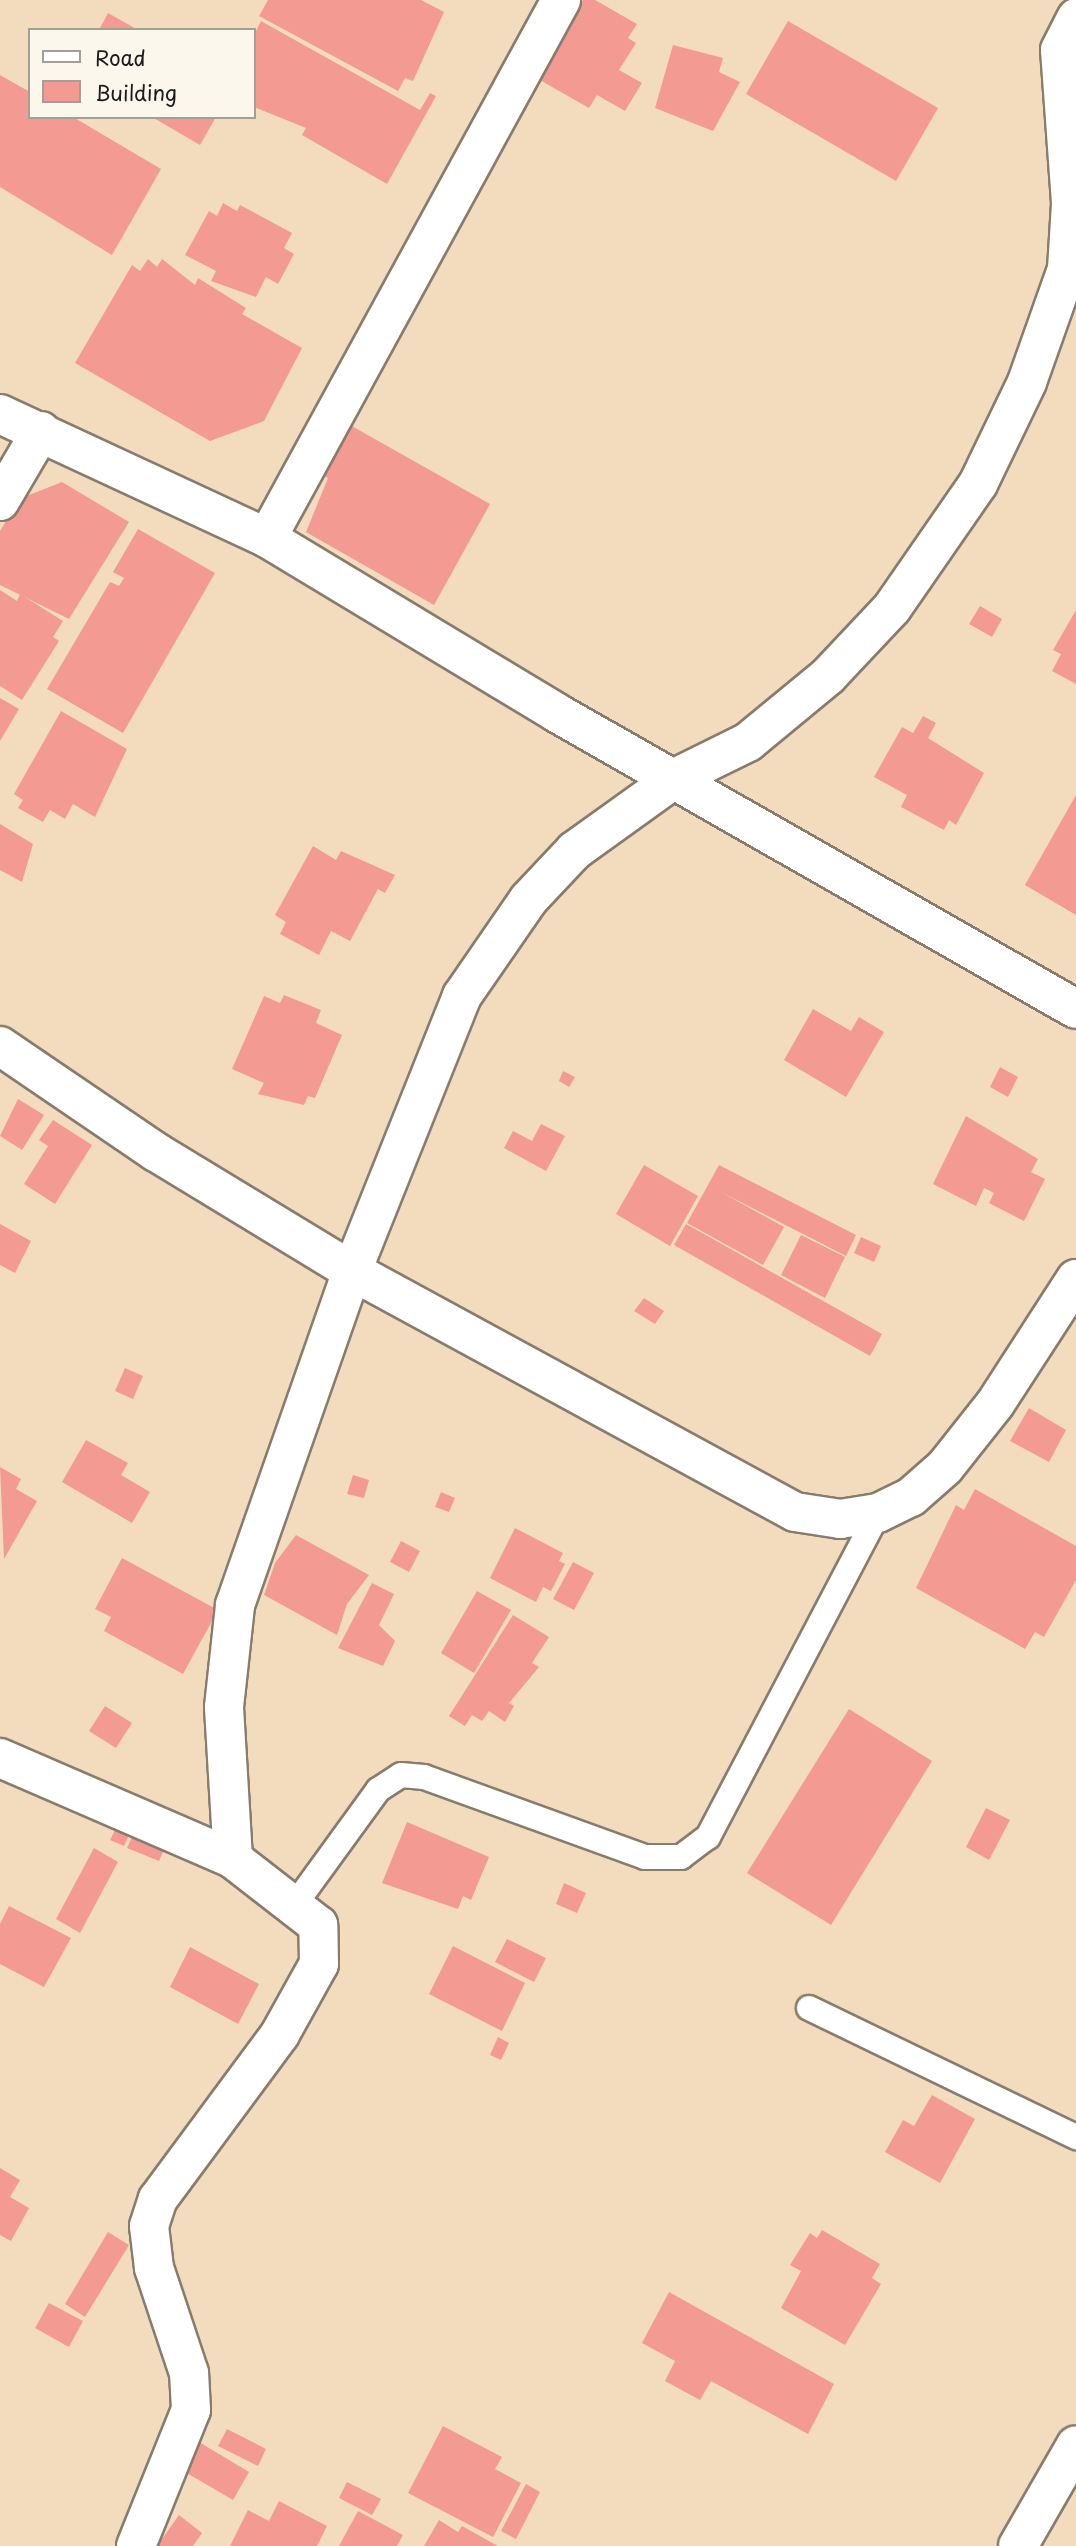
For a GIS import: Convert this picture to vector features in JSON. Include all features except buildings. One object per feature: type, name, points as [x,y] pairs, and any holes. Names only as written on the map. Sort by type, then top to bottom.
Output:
[{"type":"street","points":[[267,538],[561,0]]},
{"type":"street","points":[[233,1858],[224,1707],[235,1605],[352,1271],[462,996],[530,899],[574,851],[677,777],[748,742],[828,676],[892,608],[978,484],[1027,382],[1067,269],[1071,203],[1060,50],[1076,18]]},
{"type":"street","points":[[0,414],[267,538],[557,713],[677,777],[1076,1009]]},
{"type":"street","points":[[0,501],[41,431]]},
{"type":"street","points":[[0,1046],[156,1152],[352,1271],[795,1512],[840,1519],[878,1513],[911,1497],[945,1467],[995,1404],[1076,1279]]},
{"type":"street","points":[[0,1758],[233,1858],[296,1903],[318,1925],[319,1964],[280,2034],[158,2199],[149,2226],[154,2268],[189,2374],[191,2410],[136,2546]]},
{"type":"street","points":[[1018,2546],[1076,2445]]},
{"type":"lane","points":[[296,1903],[378,1790],[401,1776],[424,1777],[645,1857],[681,1857],[708,1837],[878,1513]]},
{"type":"lane","points":[[809,2008],[1076,2137]]}]
